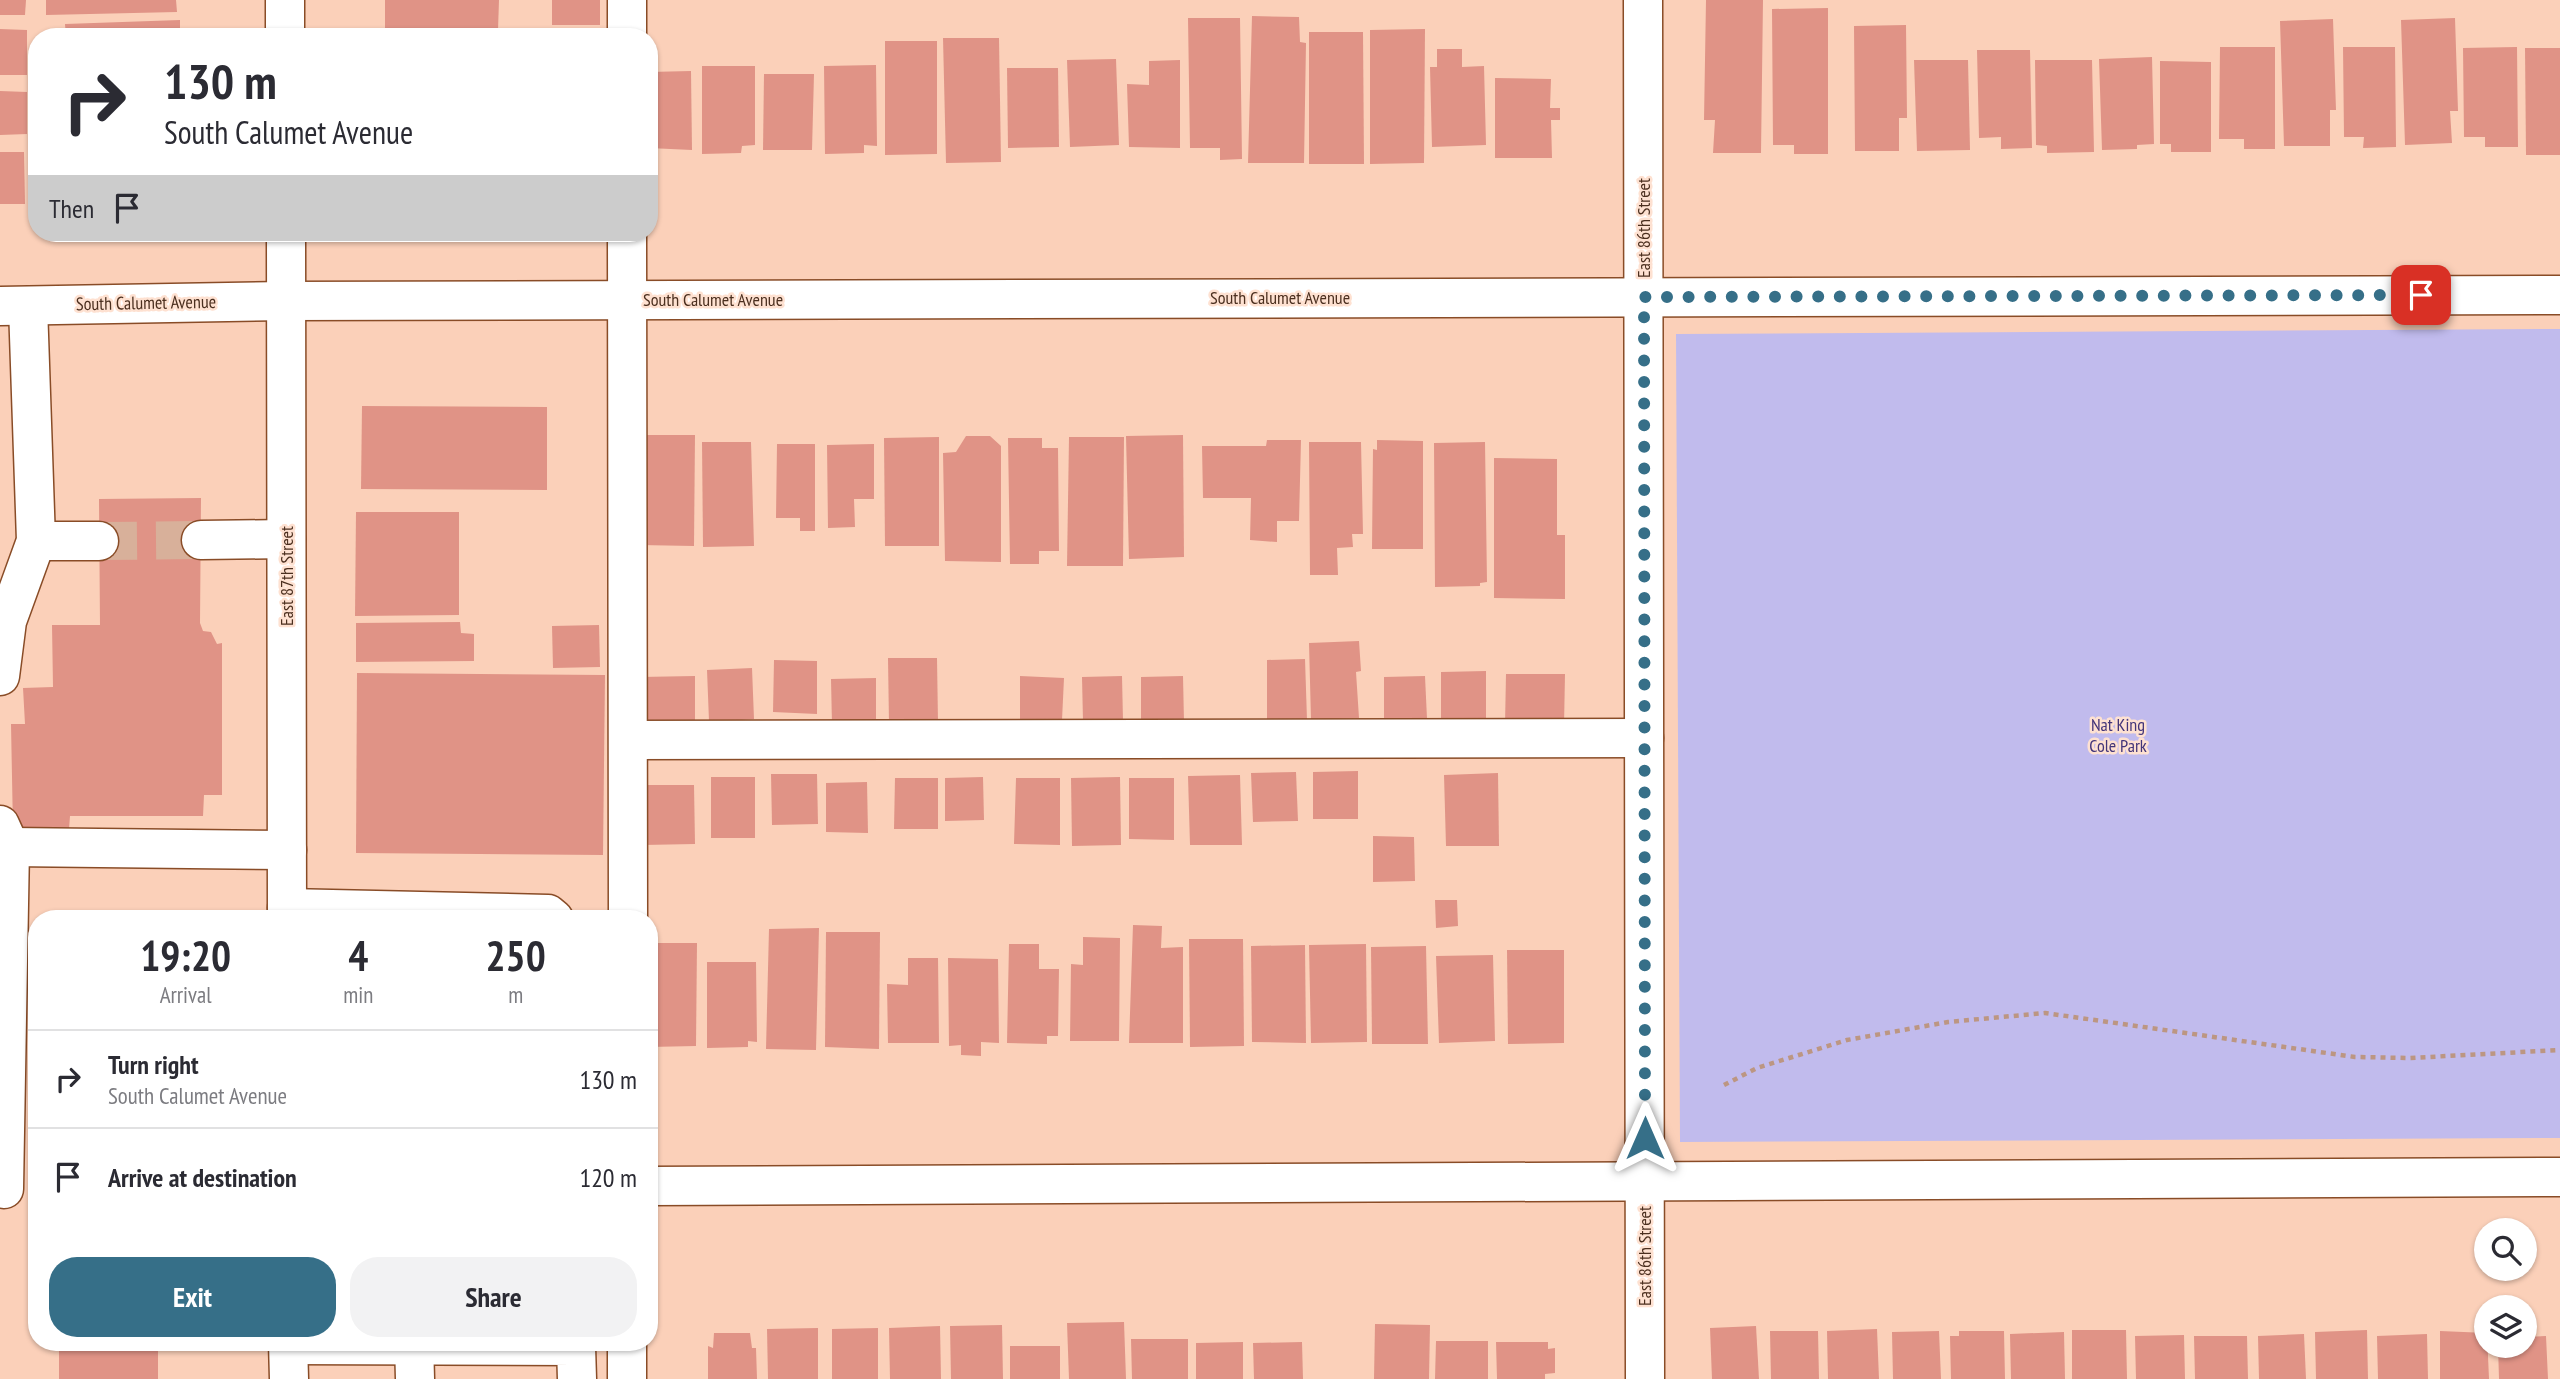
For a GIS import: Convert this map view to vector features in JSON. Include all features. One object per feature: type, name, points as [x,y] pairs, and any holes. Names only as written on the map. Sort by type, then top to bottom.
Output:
[{"type":"street","points":[[285,0],[285,28]]},
{"type":"street","points":[[627,0],[627,28]]},
{"type":"street","name":"East 86th Street","points":[[1643,0],[1645,1379]]},
{"type":"street","name":"East 87th Street","points":[[286,242],[287,910]]},
{"type":"street","points":[[627,242],[628,910]]},
{"type":"street","name":"South Calumet Avenue","points":[[14,306],[285,301],[2560,295]]},
{"type":"street","points":[[0,676],[7,621],[36,541],[14,306]]},
{"type":"street","points":[[201,540],[286,539]]},
{"type":"street","points":[[36,541],[99,541]]},
{"type":"street","points":[[629,740],[1644,738]]},
{"type":"street","points":[[14,1189],[5,836],[287,850]]},
{"type":"street","points":[[658,1186],[2560,1177]]},
{"type":"street","points":[[288,1355],[414,1355],[486,1351]]},
{"type":"street","points":[[576,1351],[577,1379]]},
{"type":"street","points":[[627,1351],[628,1379]]},
{"type":"path","points":[[1724,1085],[1757,1068],[1847,1040],[1948,1022],[2045,1013],[2355,1057],[2410,1058],[2560,1050]]},
{"type":"green space","name":"Nat King Cole Park","points":[[2560,329],[2560,1138],[1680,1142],[1676,334]]},
{"type":"building","points":[[0,0],[26,0],[25,15],[0,15]]},
{"type":"building","points":[[46,0],[176,0],[177,12],[46,15]]},
{"type":"building","points":[[385,0],[499,0],[498,28],[385,28]]},
{"type":"building","points":[[552,0],[600,0],[600,25],[552,25]]},
{"type":"building","points":[[1706,0],[1763,0],[1761,153],[1713,153],[1715,120],[1704,120]]},
{"type":"building","points":[[1828,8],[1828,154],[1794,154],[1794,145],[1773,145],[1772,9]]},
{"type":"building","points":[[1252,16],[1299,17],[1300,42],[1306,43],[1304,163],[1248,163]]},
{"type":"building","points":[[1188,18],[1240,18],[1242,159],[1220,160],[1220,148],[1190,148]]},
{"type":"building","points":[[2455,18],[2458,111],[2450,111],[2452,143],[2405,145],[2401,20]]},
{"type":"building","points":[[2333,19],[2336,110],[2330,110],[2330,146],[2284,146],[2280,21]]},
{"type":"building","points":[[180,20],[180,28],[65,28],[65,24]]},
{"type":"building","points":[[1906,25],[1907,118],[1899,118],[1899,151],[1855,151],[1854,26]]},
{"type":"building","points":[[0,29],[27,30],[27,75],[0,75]]},
{"type":"building","points":[[1425,29],[1424,163],[1370,164],[1370,30]]},
{"type":"building","points":[[1309,32],[1363,32],[1364,164],[1309,164]]},
{"type":"building","points":[[943,38],[999,38],[1001,162],[946,163]]},
{"type":"building","points":[[885,41],[937,41],[937,154],[885,155]]},
{"type":"building","points":[[2220,47],[2275,47],[2275,149],[2244,149],[2244,139],[2219,139]]},
{"type":"building","points":[[2343,47],[2395,47],[2396,147],[2363,148],[2364,137],[2344,137]]},
{"type":"building","points":[[2517,47],[2518,147],[2485,147],[2485,137],[2464,137],[2463,48]]},
{"type":"building","points":[[2525,48],[2560,48],[2560,155],[2526,155]]},
{"type":"building","points":[[1437,49],[1462,49],[1462,67],[1484,66],[1486,145],[1432,147],[1430,67],[1437,67]]},
{"type":"building","points":[[1977,50],[2030,50],[2032,148],[2001,149],[2001,137],[1979,138]]},
{"type":"building","points":[[2152,57],[2154,144],[2137,145],[2137,149],[2102,150],[2099,59]]},
{"type":"building","points":[[1116,59],[1119,145],[1070,147],[1067,60]]},
{"type":"building","points":[[1180,60],[1180,148],[1129,147],[1127,84],[1149,85],[1149,61]]},
{"type":"building","points":[[1914,60],[1968,60],[1970,150],[1917,151]]},
{"type":"building","points":[[2035,60],[2092,60],[2094,152],[2047,153],[2047,146],[2036,145]]},
{"type":"building","points":[[2160,61],[2211,62],[2211,152],[2171,152],[2171,144],[2160,144]]},
{"type":"building","points":[[876,65],[877,146],[864,145],[864,153],[825,154],[824,66]]},
{"type":"building","points":[[702,66],[755,66],[755,145],[742,146],[741,153],[702,154]]},
{"type":"building","points":[[1007,68],[1058,68],[1059,147],[1008,148]]},
{"type":"building","points":[[691,71],[692,150],[658,148],[658,72]]},
{"type":"building","points":[[764,74],[814,74],[812,150],[763,150]]},
{"type":"building","points":[[1495,78],[1551,79],[1550,108],[1560,108],[1560,120],[1551,120],[1552,158],[1495,158]]},
{"type":"building","points":[[0,91],[27,92],[27,134],[0,135]]},
{"type":"building","points":[[0,152],[24,152],[25,204],[0,204]]},
{"type":"building","points":[[362,406],[547,407],[547,490],[361,489]]},
{"type":"building","points":[[641,435],[695,435],[694,546],[639,545]]},
{"type":"building","points":[[1183,435],[1184,557],[1129,559],[1126,436]]},
{"type":"building","points":[[966,436],[990,436],[1001,446],[1001,562],[945,561],[943,453],[956,452]]},
{"type":"building","points":[[939,437],[939,546],[885,546],[884,438]]},
{"type":"building","points":[[1069,437],[1124,437],[1123,566],[1067,566]]},
{"type":"building","points":[[1008,438],[1042,438],[1042,448],[1058,448],[1059,551],[1039,551],[1039,564],[1010,564]]},
{"type":"building","points":[[1267,440],[1301,440],[1299,521],[1277,521],[1277,542],[1250,540],[1251,498],[1203,498],[1202,446],[1266,446]]},
{"type":"building","points":[[1377,440],[1423,441],[1423,549],[1372,549],[1373,449],[1377,450]]},
{"type":"building","points":[[702,442],[751,442],[754,546],[703,547]]},
{"type":"building","points":[[1309,442],[1361,442],[1363,534],[1352,534],[1353,547],[1337,548],[1338,575],[1310,575]]},
{"type":"building","points":[[1485,442],[1487,582],[1480,583],[1480,586],[1435,587],[1434,443]]},
{"type":"building","points":[[777,444],[815,444],[815,531],[800,531],[800,518],[776,518]]},
{"type":"building","points":[[874,444],[874,499],[854,499],[855,527],[828,528],[827,445]]},
{"type":"building","points":[[1494,458],[1557,459],[1557,535],[1565,535],[1565,599],[1494,598]]},
{"type":"building","points":[[201,498],[200,623],[203,631],[211,632],[217,644],[222,643],[222,795],[204,795],[203,816],[70,816],[69,829],[13,829],[11,724],[25,724],[23,688],[53,687],[52,625],[100,625],[99,499]]},
{"type":"building","points":[[356,512],[459,512],[459,615],[355,616]]},
{"type":"building","points":[[460,622],[461,633],[474,634],[474,661],[356,662],[356,623]]},
{"type":"building","points":[[599,625],[600,667],[553,668],[552,626]]},
{"type":"building","points":[[1359,641],[1361,671],[1356,672],[1359,718],[1311,720],[1309,643]]},
{"type":"building","points":[[888,658],[937,658],[938,723],[889,724]]},
{"type":"building","points":[[1305,659],[1307,720],[1267,722],[1267,660]]},
{"type":"building","points":[[774,660],[817,661],[817,714],[773,712]]},
{"type":"building","points":[[752,668],[754,719],[741,720],[741,729],[725,730],[725,720],[709,721],[707,670]]},
{"type":"building","points":[[1486,671],[1486,720],[1441,720],[1441,672]]},
{"type":"building","points":[[357,673],[605,675],[603,855],[356,853]]},
{"type":"building","points":[[1506,674],[1565,674],[1564,726],[1505,725]]},
{"type":"building","points":[[695,676],[695,721],[641,721],[640,677]]},
{"type":"building","points":[[1020,676],[1064,678],[1062,720],[1020,719]]},
{"type":"building","points":[[1122,676],[1123,721],[1083,721],[1082,677]]},
{"type":"building","points":[[1183,676],[1184,722],[1141,722],[1141,677]]},
{"type":"building","points":[[1425,676],[1427,719],[1384,720],[1384,677]]},
{"type":"building","points":[[876,678],[876,724],[832,725],[831,679]]},
{"type":"building","points":[[1358,771],[1358,819],[1313,819],[1313,772]]},
{"type":"building","points":[[1296,772],[1298,821],[1253,822],[1251,773]]},
{"type":"building","points":[[1498,773],[1499,846],[1446,846],[1444,775]]},
{"type":"building","points":[[771,774],[817,774],[818,824],[772,825]]},
{"type":"building","points":[[1240,775],[1242,845],[1190,845],[1188,776]]},
{"type":"building","points":[[711,777],[755,777],[755,838],[711,838]]},
{"type":"building","points":[[983,777],[984,820],[945,821],[945,778]]},
{"type":"building","points":[[1120,777],[1121,845],[1072,846],[1071,778]]},
{"type":"building","points":[[895,778],[938,778],[938,829],[894,829]]},
{"type":"building","points":[[1016,778],[1060,778],[1060,845],[1014,844]]},
{"type":"building","points":[[1129,778],[1174,778],[1174,840],[1129,839]]},
{"type":"building","points":[[867,782],[868,833],[826,832],[826,783]]},
{"type":"building","points":[[641,785],[694,785],[695,844],[643,845]]},
{"type":"building","points":[[1373,836],[1414,837],[1415,881],[1373,882]]},
{"type":"building","points":[[1435,900],[1457,900],[1458,926],[1436,928]]},
{"type":"building","points":[[1133,925],[1162,926],[1161,948],[1183,947],[1183,1043],[1129,1043]]},
{"type":"building","points":[[819,928],[816,1050],[766,1049],[769,929]]},
{"type":"building","points":[[826,932],[880,932],[879,1049],[825,1047]]},
{"type":"building","points":[[1083,937],[1120,938],[1119,1041],[1070,1041],[1071,964],[1083,965]]},
{"type":"building","points":[[1189,939],[1243,939],[1244,1046],[1190,1047]]},
{"type":"building","points":[[658,943],[697,943],[696,1046],[658,1047]]},
{"type":"building","points":[[1009,944],[1039,944],[1039,969],[1059,969],[1058,1036],[1047,1036],[1047,1044],[1007,1043]]},
{"type":"building","points":[[1366,944],[1367,1042],[1311,1043],[1309,945]]},
{"type":"building","points":[[1305,945],[1306,1043],[1252,1042],[1251,946]]},
{"type":"building","points":[[1426,946],[1428,1044],[1372,1044],[1371,947]]},
{"type":"building","points":[[1507,950],[1564,950],[1564,1043],[1508,1044]]},
{"type":"building","points":[[1493,955],[1495,1041],[1439,1043],[1436,956]]},
{"type":"building","points":[[908,958],[938,958],[939,1043],[888,1043],[887,984],[908,985]]},
{"type":"building","points":[[948,958],[998,959],[999,1043],[981,1042],[981,1056],[961,1055],[961,1045],[949,1046]]},
{"type":"building","points":[[707,962],[756,962],[757,1042],[748,1041],[748,1047],[707,1048]]},
{"type":"building","points":[[1124,1322],[1126,1379],[1069,1379],[1067,1323]]},
{"type":"building","points":[[1375,1324],[1430,1325],[1429,1379],[1374,1379]]},
{"type":"building","points":[[1002,1325],[1003,1379],[951,1379],[950,1326]]},
{"type":"building","points":[[940,1326],[941,1379],[890,1379],[889,1328]]},
{"type":"building","points":[[1756,1326],[1759,1379],[1712,1379],[1710,1328]]},
{"type":"building","points":[[818,1328],[818,1379],[768,1379],[767,1329]]},
{"type":"building","points":[[878,1328],[878,1379],[832,1379],[832,1329]]},
{"type":"building","points":[[1877,1329],[1879,1379],[1828,1379],[1827,1331]]},
{"type":"building","points":[[2072,1330],[2126,1330],[2127,1379],[2072,1379]]},
{"type":"building","points":[[2367,1330],[2368,1379],[2316,1379],[2315,1332]]},
{"type":"building","points":[[1770,1331],[1818,1331],[1819,1379],[1771,1379]]},
{"type":"building","points":[[1939,1331],[1941,1379],[1893,1379],[1892,1332]]},
{"type":"building","points":[[1959,1331],[2004,1331],[2005,1379],[1951,1379],[1950,1336],[1959,1336]]},
{"type":"building","points":[[2440,1331],[2474,1332],[2474,1358],[2488,1358],[2489,1379],[2440,1379]]},
{"type":"building","points":[[2064,1332],[2065,1379],[2011,1379],[2010,1334]]},
{"type":"building","points":[[714,1333],[750,1333],[752,1348],[756,1348],[757,1379],[708,1379],[708,1346],[713,1348]]},
{"type":"building","points":[[2304,1334],[2306,1379],[2259,1379],[2258,1336]]},
{"type":"building","points":[[2427,1334],[2428,1379],[2378,1379],[2377,1336]]},
{"type":"building","points":[[2184,1335],[2185,1379],[2136,1379],[2135,1336]]},
{"type":"building","points":[[2194,1336],[2247,1336],[2248,1379],[2195,1379]]},
{"type":"building","points":[[2537,1336],[2546,1336],[2548,1379],[2499,1379],[2498,1358],[2537,1358]]},
{"type":"building","points":[[1131,1339],[1188,1339],[1188,1379],[1132,1379]]},
{"type":"building","points":[[1436,1341],[1488,1341],[1488,1379],[1435,1379]]},
{"type":"building","points":[[1243,1342],[1243,1379],[1196,1379],[1196,1343]]},
{"type":"building","points":[[1302,1342],[1303,1379],[1254,1379],[1253,1343]]},
{"type":"building","points":[[1496,1342],[1548,1342],[1548,1349],[1555,1348],[1555,1373],[1545,1374],[1545,1379],[1497,1379]]},
{"type":"building","points":[[1010,1346],[1060,1346],[1060,1379],[1010,1379]]},
{"type":"building","points":[[59,1351],[158,1351],[158,1379],[59,1379]]},
{"type":"tunnel","points":[[99,541],[201,540]]},
{"type":"route","points":[[1645,1138],[1644,297],[2421,295]]}]
